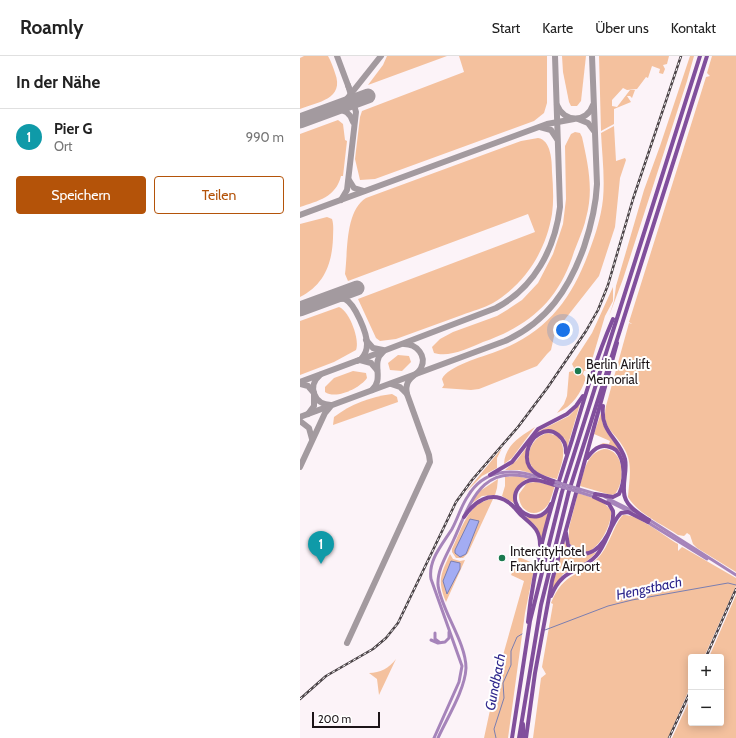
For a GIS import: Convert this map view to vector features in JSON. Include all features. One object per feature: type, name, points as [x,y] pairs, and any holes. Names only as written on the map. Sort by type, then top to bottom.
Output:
[{"type":"highway","points":[[512,738],[528,636],[542,569],[562,492],[620,304],[700,56]]},
{"type":"highway","points":[[519,738],[522,710],[538,618],[558,533],[622,321],[707,56]]},
{"type":"highway","points":[[556,485],[535,480],[524,483],[516,494],[517,506],[521,512],[528,516],[536,517],[549,508],[589,384],[609,328],[620,304]]},
{"type":"highway","points":[[622,321],[607,386],[603,409],[603,421],[606,430],[621,450],[625,460],[625,498],[628,504],[648,521]]},
{"type":"highway","points":[[490,475],[505,471],[521,453],[538,429],[574,408],[583,396],[589,384]]},
{"type":"highway","points":[[526,738],[535,673],[547,608],[567,522],[607,386]]},
{"type":"highway","points":[[556,485],[539,475],[530,467],[527,456],[532,442],[538,435],[544,432],[552,432],[559,435],[566,446],[564,463]]},
{"type":"highway","points":[[584,461],[594,449],[602,446],[614,449],[621,458],[622,478],[619,494],[613,498],[595,495]]},
{"type":"highway","points":[[528,636],[529,612],[556,485]]},
{"type":"highway","points":[[567,522],[566,541],[572,550],[585,554],[597,549],[606,536],[614,513],[609,504],[595,495]]},
{"type":"highway","points":[[464,517],[476,502],[483,498],[501,498],[511,504],[537,530],[540,538],[540,556]]},
{"type":"highway","points":[[547,608],[552,592],[562,578],[590,561],[599,552],[620,514],[628,512],[648,521]]},
{"type":"highway","points":[[522,710],[523,738]]},
{"type":"street","points":[[438,738],[462,687],[466,671],[465,659],[439,588],[440,568],[475,493],[497,474],[505,471],[522,472],[556,485],[595,495],[648,521],[701,556],[736,575]]},
{"type":"street","points":[[434,738],[462,673],[461,661],[431,579],[431,564],[452,529],[468,496],[476,485],[490,475]]},
{"type":"street","points":[[431,640],[440,643],[445,642],[449,638],[449,626]]},
{"type":"street","points":[[435,633],[435,639],[440,643]]},
{"type":"shaded area","points":[[304,56],[328,56],[337,82],[336,89],[328,98],[300,109],[300,58]]},
{"type":"shaded area","points":[[387,56],[447,56],[368,85],[383,65]]},
{"type":"shaded area","points":[[459,56],[547,56],[547,103],[544,113],[534,121],[375,179],[360,180],[355,159],[362,111],[464,72]]},
{"type":"shaded area","points":[[562,56],[586,56],[581,101],[577,106],[571,106],[569,102],[563,72]]},
{"type":"shaded area","points":[[599,56],[669,56],[667,64],[663,65],[665,69],[663,74],[659,73],[660,69],[652,66],[648,78],[646,77],[637,89],[627,90],[623,88],[612,100],[612,106],[617,107],[630,90],[635,90],[632,98],[627,96],[631,102],[614,109],[614,124],[601,131]]},
{"type":"shaded area","points":[[690,56],[694,56],[687,81],[623,279],[609,316],[614,301],[616,286],[644,190]]},
{"type":"shaded area","points":[[712,56],[736,56],[736,572],[697,548],[693,544],[690,535],[687,533],[684,536],[678,535],[644,514],[632,503],[628,497],[630,473],[629,461],[625,450],[607,425],[605,414],[629,323],[632,324],[629,322],[706,77],[710,76],[707,73]]},
{"type":"shaded area","points":[[338,120],[343,124],[345,140],[347,141],[343,176],[341,176],[339,183],[331,193],[320,200],[300,207],[300,134]]},
{"type":"shaded area","points":[[614,126],[616,161],[625,158],[626,160],[620,178],[615,227],[599,276],[555,332],[551,350],[537,366],[479,389],[471,390],[442,388],[444,385],[442,379],[445,374],[466,362],[495,352],[529,335],[543,324],[566,299],[583,267],[598,225],[604,191],[601,133]]},
{"type":"shaded area","points":[[575,132],[580,133],[582,137],[588,167],[590,197],[583,228],[572,258],[558,288],[549,300],[527,320],[499,336],[459,352],[446,354],[434,353],[432,347],[440,339],[453,332],[497,316],[522,300],[538,283],[553,254],[563,224],[566,199],[565,146],[571,134]]},
{"type":"shaded area","points":[[538,138],[546,143],[550,152],[553,209],[545,241],[532,265],[524,276],[504,295],[486,306],[396,339],[380,341],[376,338],[358,299],[535,232],[528,214],[348,281],[345,274],[347,243],[354,212],[359,204],[366,198],[521,141]]},
{"type":"shaded area","points":[[327,217],[332,219],[333,226],[331,256],[328,265],[321,280],[300,297],[300,224]]},
{"type":"shaded area","points":[[613,287],[613,301],[605,316],[589,370],[584,371],[583,374],[586,378],[584,384],[572,403],[557,413],[564,404],[567,396],[569,372],[573,371],[574,368],[572,364],[592,333]]},
{"type":"shaded area","points":[[339,307],[347,314],[353,327],[357,340],[356,350],[334,362],[300,375],[300,321]]},
{"type":"shaded area","points":[[398,355],[409,356],[411,362],[402,371],[390,370],[388,363]]},
{"type":"shaded area","points":[[353,371],[366,373],[367,378],[359,386],[348,392],[335,395],[325,392],[325,387],[334,378]]},
{"type":"shaded area","points":[[392,394],[397,397],[398,402],[333,425],[334,417],[347,408],[368,399]]},
{"type":"shaded area","points":[[580,404],[567,448],[565,439],[558,433],[539,433],[526,452],[534,474],[519,470],[505,470],[517,460],[539,431],[569,416]]},
{"type":"shaded area","points":[[601,413],[606,431],[622,455],[605,445],[594,448],[603,443],[609,444],[610,441],[594,434]]},
{"type":"shaded area","points":[[535,427],[512,458],[504,464],[507,452],[514,442]]},
{"type":"shaded area","points":[[548,433],[557,436],[563,446],[562,463],[557,479],[544,476],[536,471],[529,458],[529,453],[534,442],[538,438]]},
{"type":"shaded area","points":[[502,448],[497,458],[497,468],[482,476],[465,493]]},
{"type":"shaded area","points":[[604,449],[611,450],[616,454],[621,467],[622,474],[619,488],[615,494],[611,495],[580,486],[587,464],[593,454]]},
{"type":"shaded area","points":[[517,476],[530,479],[526,479],[517,486],[514,503],[502,496],[505,486],[505,477]]},
{"type":"shaded area","points":[[498,479],[495,495],[482,496],[471,504],[477,493]]},
{"type":"shaded area","points":[[536,482],[555,486],[548,505],[537,513],[532,513],[524,509],[521,505],[519,494],[527,483]]},
{"type":"shaded area","points":[[578,493],[605,504],[611,511],[610,522],[601,541],[592,550],[587,552],[572,547],[569,542],[569,528]]},
{"type":"shaded area","points":[[493,499],[468,553],[463,558],[456,558],[452,552],[452,549],[467,517],[477,505],[484,501]]},
{"type":"shaded area","points":[[551,507],[541,539],[536,526],[526,517],[537,518]]},
{"type":"shaded area","points":[[623,515],[629,515],[643,521],[678,544],[678,551],[682,547],[736,578],[736,586],[705,654],[688,654],[688,692],[668,738],[533,738],[541,678],[546,674],[542,667],[553,604],[551,603],[561,585],[598,558],[609,541],[620,518]]},
{"type":"shaded area","points":[[564,541],[567,547],[578,556],[597,552],[587,561],[563,574],[551,592]]},
{"type":"shaded area","points":[[450,554],[453,559],[460,561],[465,560],[446,602],[443,594],[441,577]]},
{"type":"shaded area","points":[[519,557],[535,564],[525,613],[508,738],[484,738],[498,673],[524,581],[511,575]]},
{"type":"shaded area","points":[[736,595],[736,738],[672,738],[688,703],[688,726],[724,726],[724,654],[710,654]]},
{"type":"shaded area","points":[[396,659],[379,695],[377,679],[369,673],[384,669]]},
{"type":"water","points":[[470,519],[479,521],[466,554],[460,557],[455,553],[455,550]]},
{"type":"water","points":[[451,561],[460,563],[460,569],[447,594],[443,581]]},
{"type":"waterway","name":"Hengstbach","points":[[545,630],[608,606],[632,600],[728,583],[736,585]]},
{"type":"waterway","name":"Gundbach","points":[[496,738],[494,729],[504,698],[503,683],[511,665],[511,651],[517,637],[522,634]]},
{"type":"taxiway","points":[[337,56],[349,88]]},
{"type":"taxiway","points":[[335,108],[346,100],[381,56]]},
{"type":"taxiway","points":[[357,361],[496,308],[521,290],[540,266],[548,252],[553,238],[560,207],[555,56]]},
{"type":"taxiway","points":[[300,417],[505,341],[533,324],[555,303],[571,277],[584,247],[596,200],[597,184],[592,56]]},
{"type":"taxiway","points":[[341,200],[347,190],[356,112],[348,85]]},
{"type":"taxiway","points":[[557,105],[560,111],[570,118],[581,118],[590,111],[593,105]]},
{"type":"taxiway","points":[[329,110],[337,109],[344,111],[350,115],[353,122]]},
{"type":"taxiway","points":[[300,215],[547,124],[574,119]]},
{"type":"taxiway","points":[[578,119],[588,123],[594,131]]},
{"type":"taxiway","points":[[540,127],[551,130],[557,139]]},
{"type":"taxiway","points":[[349,180],[354,188],[364,191]]},
{"type":"taxiway","points":[[329,298],[345,299],[349,302],[363,326],[367,348],[361,359]]},
{"type":"taxiway","points":[[366,340],[373,348],[383,350]]},
{"type":"taxiway","points":[[404,344],[417,348],[423,359],[423,364],[420,370],[408,382],[406,388],[407,394]]},
{"type":"taxiway","points":[[372,390],[377,381],[379,356],[383,352]]},
{"type":"taxiway","points":[[300,382],[359,360]]},
{"type":"taxiway","points":[[360,360],[371,363],[377,370]]},
{"type":"taxiway","points":[[320,375],[314,384],[314,394],[320,402],[331,405]]},
{"type":"taxiway","points":[[300,384],[308,386],[314,393]]},
{"type":"taxiway","points":[[347,643],[430,462],[429,455],[407,394],[400,387],[391,384]]},
{"type":"taxiway","points":[[308,414],[314,406],[314,395]]},
{"type":"taxiway","points":[[300,467],[325,413],[330,407]]},
{"type":"taxiway","points":[[300,421],[309,428],[312,439]]},
{"type":"runway","points":[[300,121],[368,96]]},
{"type":"runway","points":[[300,309],[357,288]]},
{"type":"railway","points":[[300,699],[326,676],[373,649],[386,638],[398,623],[456,502],[472,480],[518,427],[548,387],[586,331],[598,310],[608,285],[633,199],[681,56]]},
{"type":"railway","points":[[707,654],[736,589]]},
{"type":"railway","points":[[669,738],[688,697]]},
{"type":"place","name":"Berlin Airlift Memorial","points":[[578,371]]},
{"type":"place","name":"IntercityHotel Frankfurt Airport","points":[[502,558]]},
{"type":"place","name":"Pier G","points":[[321,564]]}]
